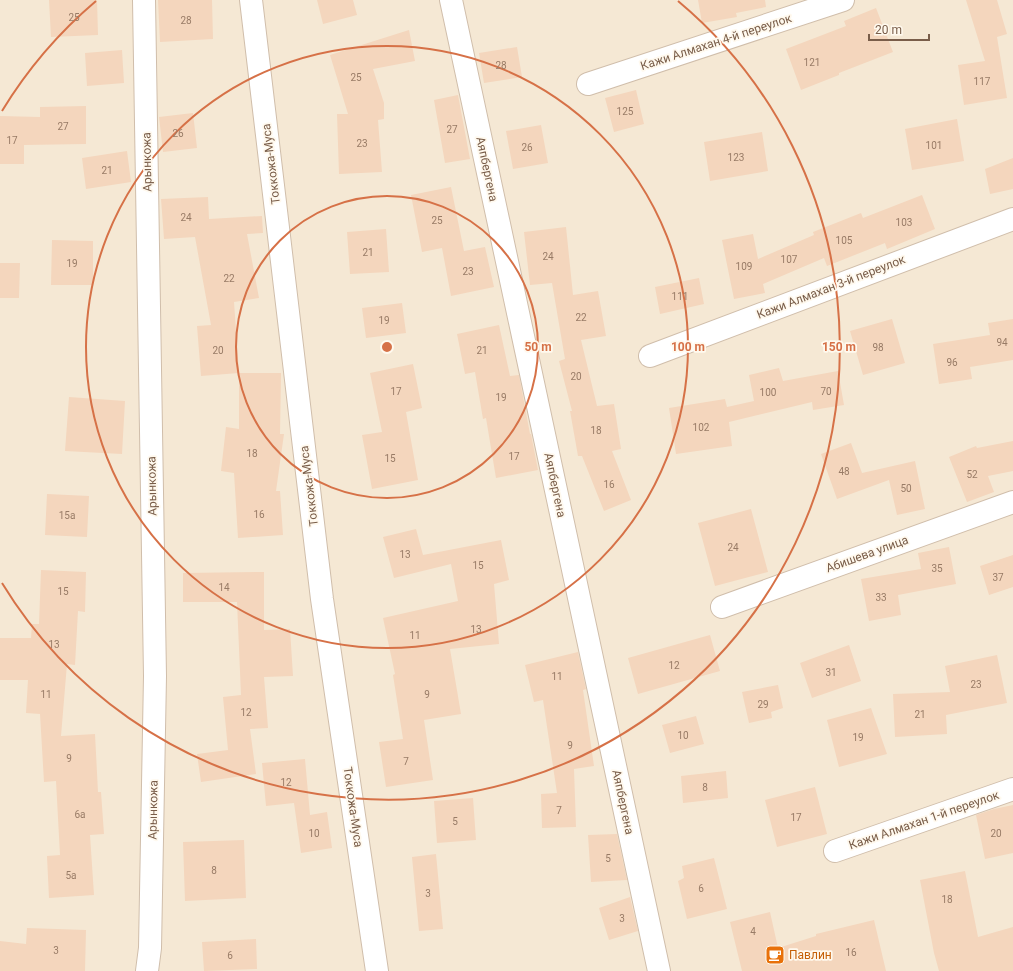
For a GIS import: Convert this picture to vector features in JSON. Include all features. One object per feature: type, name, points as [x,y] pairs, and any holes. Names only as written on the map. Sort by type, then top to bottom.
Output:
[{"type":"street","name":"Арынкожа","points":[[144,0],[155,676],[150,948],[147,971]]},
{"type":"street","name":"Токкожа-Муса","points":[[251,0],[322,599],[377,971]]},
{"type":"street","name":"Аяпбергена","points":[[451,0],[659,971]]},
{"type":"street","name":"Кажи Алмахан 4-й переулок","points":[[588,84],[843,0]]},
{"type":"street","name":"Кажи Алмахан 3-й переулок","points":[[650,356],[1013,219]]},
{"type":"street","name":"Абишева улица","points":[[722,607],[1013,502]]},
{"type":"street","name":"Кажи Алмахан 1-й переулок","points":[[835,851],[1013,789]]},
{"type":"shaded area","points":[[0,0],[1013,0],[1013,971],[0,971]]},
{"type":"building","points":[[49,0],[97,0],[98,35],[51,37]]},
{"type":"building","points":[[158,0],[212,0],[213,39],[160,42]]},
{"type":"building","points":[[317,0],[353,0],[357,15],[323,24]]},
{"type":"building","points":[[698,0],[765,0],[766,7],[736,13],[737,17],[702,23]]},
{"type":"building","points":[[966,0],[997,0],[1007,34],[997,37],[1007,98],[964,105],[958,65],[985,61]]},
{"type":"building","points":[[876,8],[893,52],[839,73],[839,75],[801,90],[786,49],[846,26],[844,21]]},
{"type":"building","points":[[409,30],[415,61],[373,69],[384,103],[384,119],[378,120],[382,172],[339,174],[337,114],[348,114],[330,55]]},
{"type":"building","points":[[517,47],[522,77],[484,83],[479,53]]},
{"type":"building","points":[[122,50],[124,83],[87,86],[85,53]]},
{"type":"building","points":[[636,90],[644,124],[614,132],[605,98]]},
{"type":"building","points":[[458,95],[470,159],[445,163],[434,100]]},
{"type":"building","points":[[86,106],[86,144],[24,145],[24,164],[0,164],[0,116],[40,117],[40,107]]},
{"type":"building","points":[[193,113],[197,148],[163,152],[159,117]]},
{"type":"building","points":[[957,119],[964,161],[912,170],[905,129]]},
{"type":"building","points":[[541,125],[548,163],[513,169],[506,131]]},
{"type":"building","points":[[762,132],[768,171],[710,181],[704,142]]},
{"type":"building","points":[[127,151],[131,182],[86,189],[82,158]]},
{"type":"building","points":[[1013,158],[1013,189],[990,194],[985,169]]},
{"type":"building","points":[[451,187],[464,251],[485,247],[494,287],[451,296],[442,248],[422,252],[411,195]]},
{"type":"building","points":[[922,195],[935,229],[887,249],[885,243],[827,266],[824,258],[763,284],[765,293],[734,299],[722,240],[753,234],[758,259],[814,235],[813,232],[861,213],[863,218]]},
{"type":"building","points":[[208,197],[209,219],[262,216],[263,233],[247,234],[259,298],[234,302],[239,373],[201,376],[197,326],[211,325],[195,237],[164,239],[161,199]]},
{"type":"building","points":[[566,227],[573,295],[598,291],[606,336],[581,340],[597,406],[614,404],[621,449],[612,451],[631,500],[604,511],[582,456],[578,456],[570,411],[572,411],[559,361],[565,359],[552,283],[530,285],[524,232]]},
{"type":"building","points":[[386,229],[389,272],[350,274],[347,232]]},
{"type":"building","points":[[52,240],[93,241],[93,285],[51,285]]},
{"type":"building","points":[[0,263],[20,263],[19,298],[0,298]]},
{"type":"building","points":[[699,278],[704,304],[660,314],[655,287]]},
{"type":"building","points":[[402,303],[406,333],[366,338],[362,308]]},
{"type":"building","points":[[892,319],[905,363],[863,375],[850,331]]},
{"type":"building","points":[[1013,319],[1013,360],[970,367],[972,379],[939,384],[933,344],[990,335],[988,323]]},
{"type":"building","points":[[499,325],[510,376],[519,375],[538,470],[496,478],[486,418],[483,419],[475,372],[465,374],[457,334]]},
{"type":"building","points":[[413,364],[422,408],[406,412],[418,480],[372,489],[362,435],[382,432],[370,373]]},
{"type":"building","points":[[779,368],[783,381],[838,371],[844,405],[813,410],[812,402],[729,422],[732,446],[676,454],[669,408],[725,399],[727,407],[754,401],[749,375]]},
{"type":"building","points":[[239,373],[281,373],[280,434],[284,434],[276,491],[280,491],[283,535],[238,538],[234,473],[221,471],[226,427],[239,429]]},
{"type":"building","points":[[69,397],[125,401],[122,454],[65,451]]},
{"type":"building","points":[[1013,441],[1013,471],[988,476],[994,492],[967,502],[949,457],[976,446],[977,448]]},
{"type":"building","points":[[851,443],[862,473],[915,461],[925,509],[897,515],[889,480],[837,499],[821,454]]},
{"type":"building","points":[[47,494],[89,496],[87,537],[45,535]]},
{"type":"building","points":[[751,509],[768,572],[715,586],[698,523]]},
{"type":"building","points":[[416,529],[423,555],[501,540],[509,580],[494,584],[499,644],[450,649],[461,714],[424,720],[433,780],[386,787],[379,742],[403,739],[393,675],[395,674],[383,618],[458,601],[451,564],[394,578],[383,537]]},
{"type":"building","points":[[949,547],[956,584],[898,595],[901,615],[869,621],[861,579],[921,569],[918,553]]},
{"type":"building","points":[[1013,555],[1013,587],[989,595],[980,566]]},
{"type":"building","points":[[41,570],[86,572],[85,612],[78,611],[75,665],[67,664],[61,736],[95,734],[98,792],[101,792],[104,834],[90,835],[94,895],[49,898],[47,856],[60,855],[56,781],[44,782],[40,714],[26,713],[28,680],[0,680],[0,638],[31,638],[32,624],[39,624]]},
{"type":"building","points":[[264,572],[264,630],[290,629],[293,676],[264,677],[268,728],[250,729],[256,774],[201,782],[197,754],[228,750],[223,697],[241,695],[237,602],[183,602],[183,573]]},
{"type":"building","points":[[710,635],[720,671],[638,694],[628,658]]},
{"type":"building","points":[[849,645],[861,681],[812,698],[800,663]]},
{"type":"building","points":[[578,652],[586,689],[583,690],[594,766],[574,769],[576,827],[542,828],[541,794],[557,793],[543,700],[534,702],[525,665]]},
{"type":"building","points":[[997,655],[1007,703],[946,715],[947,734],[895,737],[893,694],[950,692],[945,666]]},
{"type":"building","points":[[778,685],[783,708],[771,712],[772,718],[749,723],[742,692]]},
{"type":"building","points":[[871,708],[887,754],[839,767],[827,720]]},
{"type":"building","points":[[696,716],[704,744],[670,753],[662,725]]},
{"type":"building","points":[[305,759],[310,815],[327,812],[332,848],[301,853],[294,803],[266,806],[262,763]]},
{"type":"building","points":[[726,771],[728,798],[683,803],[681,776]]},
{"type":"building","points":[[815,787],[827,834],[777,847],[765,800]]},
{"type":"building","points":[[473,798],[476,840],[437,843],[434,801]]},
{"type":"building","points":[[1013,805],[1013,853],[985,859],[976,815]]},
{"type":"building","points":[[617,834],[627,880],[591,882],[588,835]]},
{"type":"building","points":[[244,840],[246,898],[185,901],[183,842]]},
{"type":"building","points":[[436,854],[443,929],[419,931],[412,857]]},
{"type":"building","points":[[714,858],[727,909],[687,919],[678,881],[684,878],[682,866]]},
{"type":"building","points":[[965,871],[978,937],[1013,927],[1013,971],[939,971],[934,953],[920,880]]},
{"type":"building","points":[[630,897],[638,931],[609,940],[599,908]]},
{"type":"building","points":[[770,912],[778,948],[816,936],[816,934],[874,920],[886,971],[742,971],[730,922]]},
{"type":"building","points":[[27,928],[86,930],[85,971],[0,971],[0,941],[26,944]]},
{"type":"building","points":[[256,939],[257,969],[204,971],[202,942]]},
{"type":"place","name":"Павлин","points":[[775,955]]}]
